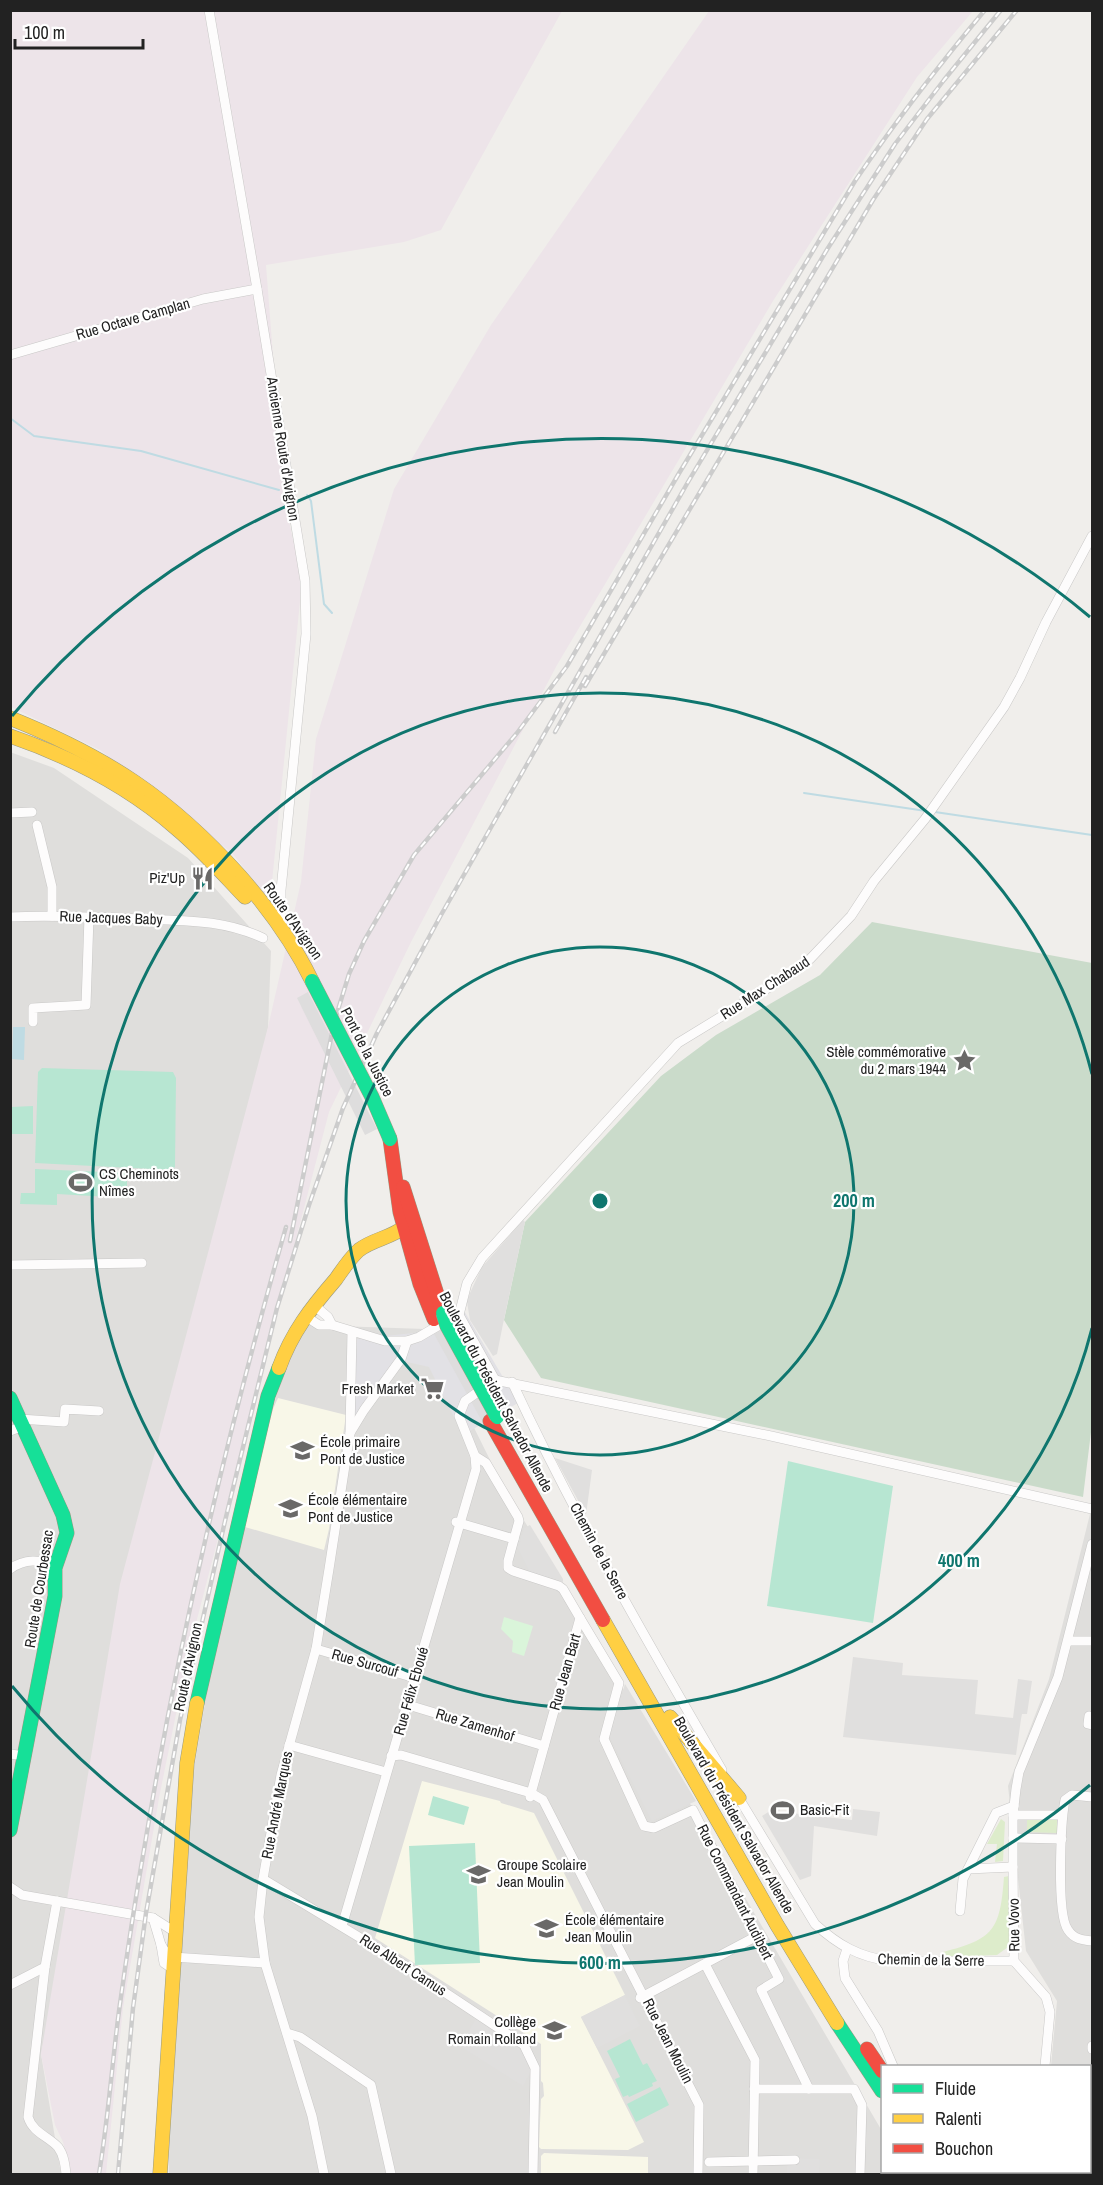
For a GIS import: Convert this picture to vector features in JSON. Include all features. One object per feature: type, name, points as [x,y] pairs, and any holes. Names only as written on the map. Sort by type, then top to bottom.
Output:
[{"type":"main road","name":"Route d'Avignon","points":[[10,718],[45,731],[86,751],[169,806],[220,855],[260,899],[302,957],[312,981]]},
{"type":"main road","name":"Route d'Avignon","points":[[10,736],[38,745],[83,765],[123,788],[168,821],[272,925],[292,958],[312,981]]},
{"type":"main road","name":"Pont de la Justice","points":[[312,981],[372,1097],[390,1139]]},
{"type":"main road","name":"Boulevard du Président Salvador Allende","points":[[390,1139],[413,1216],[438,1316]]},
{"type":"main road","name":"Boulevard du Président Salvador Allende","points":[[390,1139],[404,1227],[420,1284],[777,1925],[881,2089]]},
{"type":"main road","points":[[404,1227],[413,1216]]},
{"type":"main road","name":"Route d'Avignon","points":[[160,2175],[187,1763],[195,1711],[268,1396],[291,1338],[305,1316],[363,1247],[374,1240],[396,1234],[404,1227]]},
{"type":"main road","name":"Route de Courbessac","points":[[10,1398],[18,1425],[63,1515],[67,1533],[55,1568],[55,1596],[10,1830]]},
{"type":"main road","name":"Boulevard du Président Salvador Allende","points":[[494,1419],[670,1717],[790,1931],[852,2029],[881,2070]]},
{"type":"main road","points":[[670,1717],[739,1798]]},
{"type":"street","name":"Ancienne Route d'Avignon","points":[[209,10],[304,582],[306,634],[281,890],[281,928]]},
{"type":"street","name":"Rue Octave Camplan","points":[[10,355],[203,299],[257,289]]},
{"type":"street","name":"Rue Max Chabaud","points":[[459,1315],[467,1283],[482,1258],[678,1043],[786,978],[810,959],[851,916],[874,881],[925,817],[1004,707],[1092,536]]},
{"type":"street","points":[[10,813],[32,812]]},
{"type":"street","points":[[37,825],[52,888],[52,916]]},
{"type":"street","points":[[260,899],[269,900],[281,890]]},
{"type":"street","name":"Rue Jacques Baby","points":[[10,917],[52,916],[212,922],[241,928],[263,938]]},
{"type":"street","points":[[33,1022],[33,1008],[86,1005],[89,917]]},
{"type":"street","points":[[10,1265],[142,1263]]},
{"type":"street","points":[[314,1305],[332,1325]]},
{"type":"street","points":[[305,1316],[320,1325],[332,1325],[385,1341],[406,1341],[419,1337],[459,1315],[495,1380]]},
{"type":"street","name":"Rue André Marques","points":[[324,2175],[312,2116],[265,1963],[259,1917],[263,1879],[281,1775],[316,1649],[350,1433],[352,1332]]},
{"type":"street","points":[[350,1433],[401,1359],[406,1341]]},
{"type":"street","points":[[458,1522],[514,1539],[519,1521],[486,1463],[475,1455],[459,1416],[465,1401],[495,1380],[771,1436],[1092,1509]]},
{"type":"street","name":"Chemin de la Serre","points":[[512,1382],[645,1637],[815,1924],[848,1949],[872,1958],[890,1961],[1014,1961]]},
{"type":"street","points":[[351,1407],[364,1410]]},
{"type":"street","points":[[18,1425],[64,1422],[65,1409],[99,1411]]},
{"type":"street","name":"Rue Félix Eboué","points":[[342,1926],[386,1772],[394,1753],[458,1522],[476,1469],[475,1455]]},
{"type":"street","name":"Rue Jean Bart","points":[[514,1539],[508,1568],[559,1586],[580,1618],[531,1795]]},
{"type":"street","name":"Rue Vovo","points":[[1045,2065],[1049,2004],[1046,1997],[1014,1961],[1013,1811],[1019,1772],[1058,1677],[1069,1641],[1092,1544]]},
{"type":"street","points":[[10,1569],[34,1560],[44,1561],[55,1568]]},
{"type":"street","name":"Rue Commandant Audibert","points":[[580,1618],[619,1683],[604,1739],[645,1826],[654,1828],[693,1810],[779,1979],[761,1990],[809,2089]]},
{"type":"street","points":[[1069,1641],[1092,1641]]},
{"type":"street","name":"Rue Surcouf","points":[[316,1649],[415,1678]]},
{"type":"street","name":"Rue Zamenhof","points":[[406,1705],[544,1746]]},
{"type":"street","points":[[289,1745],[386,1772]]},
{"type":"street","points":[[10,1754],[25,1756]]},
{"type":"street","points":[[391,1756],[401,1755],[531,1795]]},
{"type":"street","name":"Rue Jean Moulin","points":[[531,1795],[543,1800],[699,2105],[698,2175]]},
{"type":"street","points":[[1092,1797],[1072,1795],[1065,1800],[1061,1843],[1063,1921],[1069,1932],[1077,1939],[1092,1941]]},
{"type":"street","points":[[960,1911],[963,1879],[996,1812],[1062,1815]]},
{"type":"street","points":[[1013,1838],[1061,1843]]},
{"type":"street","points":[[968,1869],[1012,1867]]},
{"type":"street","name":"Rue Albert Camus","points":[[263,1879],[342,1926],[524,2045],[535,2068],[532,2175]]},
{"type":"street","points":[[10,1887],[22,1895],[153,1918],[175,1932]]},
{"type":"street","points":[[57,1901],[45,1967],[28,2117],[30,2124],[57,2146],[63,2157],[66,2175]]},
{"type":"street","points":[[153,1918],[164,1963],[265,1963]]},
{"type":"street","points":[[642,1997],[758,1936]]},
{"type":"street","points":[[848,1949],[843,1961],[845,1978],[878,2031],[892,2065]]},
{"type":"street","points":[[705,1964],[755,2060],[753,2175]]},
{"type":"street","points":[[10,1985],[45,1967]]},
{"type":"street","points":[[287,2033],[300,2037],[371,2085],[391,2175]]},
{"type":"street","points":[[754,2090],[854,2089],[862,2105],[860,2175]]},
{"type":"street","points":[[709,2162],[795,2160]]},
{"type":"shaded area","points":[[10,11],[562,11],[441,230],[404,242],[266,265],[284,498],[302,581],[271,892],[264,893],[232,853],[100,750],[11,707]]},
{"type":"shaded area","points":[[709,11],[973,11],[917,77],[773,301],[557,665],[411,942],[329,1112],[189,1650],[159,1798],[123,2008],[106,2174],[71,2174],[63,2142],[55,2125],[41,2054],[120,1584],[268,1027],[301,882],[316,739],[394,489],[491,325]]},
{"type":"shaded area","points":[[10,752],[54,768],[188,858],[271,951],[268,1028],[41,2054],[61,2174],[10,2174]]},
{"type":"shaded area","points":[[523,1220],[525,1222],[497,1354],[493,1356],[470,1320],[467,1302],[482,1267]]},
{"type":"shaded area","points":[[463,1309],[518,1403],[463,1435],[429,1367],[402,1361],[352,1437],[347,1436],[347,1340],[423,1332]]},
{"type":"shaded area","points":[[307,1325],[425,1329],[498,1476],[881,2129],[881,2173],[908,2174],[169,2174],[168,2144],[189,1798],[212,1661],[255,1477],[284,1366]]},
{"type":"shaded area","name":"École primaire Pont de Justice","points":[[278,1398],[346,1415],[324,1550],[245,1527],[255,1477]]},
{"type":"shaded area","points":[[555,1458],[592,1470],[586,1515]]},
{"type":"shaded area","points":[[1092,1506],[1092,2125],[1091,2065],[1051,2065],[1057,2001],[1026,1951],[1008,1786],[1049,1679]]},
{"type":"shaded area","points":[[530,1525],[563,1582],[530,1572],[518,1548],[524,1528]]},
{"type":"shaded area","points":[[853,1657],[903,1663],[902,1675],[978,1680],[975,1714],[1013,1718],[1018,1679],[1032,1681],[1027,1714],[1022,1714],[1016,1755],[843,1737]]},
{"type":"shaded area","points":[[625,1684],[696,1801],[652,1821],[609,1735]]},
{"type":"shaded area","name":"Groupe Scolaire Jean Moulin","points":[[422,1781],[500,1801],[534,1813],[625,1995],[581,2017],[644,2142],[628,2150],[541,2149],[539,2147],[541,2099],[544,2096],[541,2081],[541,2044],[375,1938]]},
{"type":"shaded area","points":[[771,1804],[780,1807],[779,1812],[782,1816],[788,1816],[791,1813],[852,1820],[853,1809],[880,1812],[877,1836],[814,1826],[811,1876],[800,1880],[762,1816],[770,1811]]},
{"type":"shaded area","points":[[625,1995],[640,2026],[597,2048],[581,2017]]},
{"type":"shaded area","points":[[477,2017],[522,2047],[531,2071],[523,2086],[460,2046]]},
{"type":"shaded area","points":[[544,2153],[648,2157],[648,2174],[541,2174],[541,2156]]},
{"type":"shaded area","points":[[787,2158],[820,2159],[819,2174],[787,2174]]},
{"type":"green space","points":[[872,922],[1092,963],[1092,1424],[1083,1497],[541,1378],[504,1320],[525,1222],[661,1076],[716,1035],[820,975]]},
{"type":"green space","points":[[42,1068],[173,1072],[176,1078],[175,1167],[171,1170],[35,1163],[38,1072]]},
{"type":"green space","points":[[33,1106],[33,1134],[11,1134],[11,1107]]},
{"type":"green space","name":"CS Cheminots Nîmes","points":[[35,1169],[127,1173],[127,1198],[57,1194],[57,1205],[20,1204],[21,1193],[35,1193]]},
{"type":"green space","points":[[788,1461],[893,1486],[873,1623],[767,1606]]},
{"type":"green space","points":[[504,1617],[533,1626],[524,1656],[512,1652],[513,1641],[501,1629]]},
{"type":"green space","points":[[433,1796],[469,1807],[464,1825],[428,1815]]},
{"type":"green space","points":[[1001,1819],[1005,1822],[1003,1861],[995,1862],[997,1844],[987,1844]]},
{"type":"green space","points":[[1027,1820],[1057,1820],[1057,1833],[1027,1832]]},
{"type":"green space","points":[[475,1843],[480,1963],[415,1965],[409,1846]]},
{"type":"green space","points":[[1009,1876],[1011,1936],[1008,1947],[997,1955],[943,1957],[943,1952],[984,1937],[991,1930],[1000,1909],[1004,1877]]},
{"type":"green space","points":[[630,2039],[643,2065],[647,2063],[657,2081],[652,2083],[653,2086],[629,2097],[628,2095],[623,2097],[615,2079],[620,2077],[607,2051]]},
{"type":"green space","points":[[660,2087],[669,2105],[636,2122],[627,2104]]},
{"type":"water","points":[[13,1027],[25,1027],[24,1060],[12,1059]]},
{"type":"pier","points":[[308,992],[377,1129],[365,1135],[297,998]]},
{"type":"pier","points":[[448,1312],[504,1415],[484,1425],[428,1323]]},
{"type":"waterway","points":[[10,418],[34,436],[141,451],[279,490]]},
{"type":"waterway","points":[[307,495],[311,501],[324,604],[332,613]]},
{"type":"waterway","points":[[804,793],[926,811]]},
{"type":"waterway","points":[[935,812],[1092,835]]},
{"type":"railway","points":[[290,1241],[334,1023],[349,974],[364,941],[414,855],[517,733],[567,666],[678,475],[855,181],[918,94],[985,10]]},
{"type":"railway","points":[[118,2174],[133,2008],[146,1913],[180,1720],[225,1521],[277,1308],[309,1205],[343,1108],[377,1033],[441,915],[688,482],[828,248],[895,144],[1001,10]]},
{"type":"railway","points":[[585,686],[873,200],[927,119],[1017,10]]},
{"type":"railway","points":[[555,732],[586,677]]},
{"type":"railway","points":[[99,2174],[132,1924],[174,1684],[207,1531],[286,1227]]},
{"type":"traffic: fast","points":[[312,981],[372,1097],[390,1139]]},
{"type":"traffic: fast","points":[[443,1313],[447,1326],[497,1417]]},
{"type":"traffic: fast","points":[[197,1703],[268,1396],[279,1368]]},
{"type":"traffic: fast","points":[[10,1398],[63,1515],[67,1533],[55,1568],[55,1596],[10,1830]]},
{"type":"traffic: fast","points":[[837,2023],[881,2089]]},
{"type":"traffic: slow","points":[[10,718],[77,748],[107,765],[135,782],[188,824],[214,848],[260,900],[288,939],[312,981]]},
{"type":"traffic: slow","points":[[10,736],[77,763],[139,799],[186,837],[245,897]]},
{"type":"traffic: slow","points":[[279,1368],[303,1321],[353,1256],[364,1246],[404,1227]]},
{"type":"traffic: slow","points":[[603,1620],[777,1925],[837,2023]]},
{"type":"traffic: slow","points":[[160,2174],[187,1763],[197,1703]]},
{"type":"traffic: slow","points":[[670,1717],[739,1798]]},
{"type":"traffic: jam","points":[[390,1139],[400,1212],[420,1284],[434,1319]]},
{"type":"traffic: jam","points":[[403,1187],[443,1313]]},
{"type":"traffic: jam","points":[[490,1421],[603,1620]]},
{"type":"traffic: jam","points":[[867,2049],[881,2070]]},
{"type":"place","name":"Piz'Up","points":[[203,878]]},
{"type":"place","name":"Stèle commémorative du 2 mars 1944","points":[[964,1061]]},
{"type":"place","name":"CS Cheminots Nîmes","points":[[81,1183]]},
{"type":"place","name":"Fresh Market","points":[[432,1389]]},
{"type":"place","name":"École primaire Pont de Justice","points":[[302,1451]]},
{"type":"place","name":"École élémentaire Pont de Justice","points":[[290,1509]]},
{"type":"place","name":"Basic-Fit","points":[[782,1810]]},
{"type":"place","name":"Groupe Scolaire Jean Moulin","points":[[479,1874]]},
{"type":"place","name":"École élémentaire Jean Moulin","points":[[547,1929]]},
{"type":"place","name":"Collège Romain Rolland","points":[[554,2031]]}]
